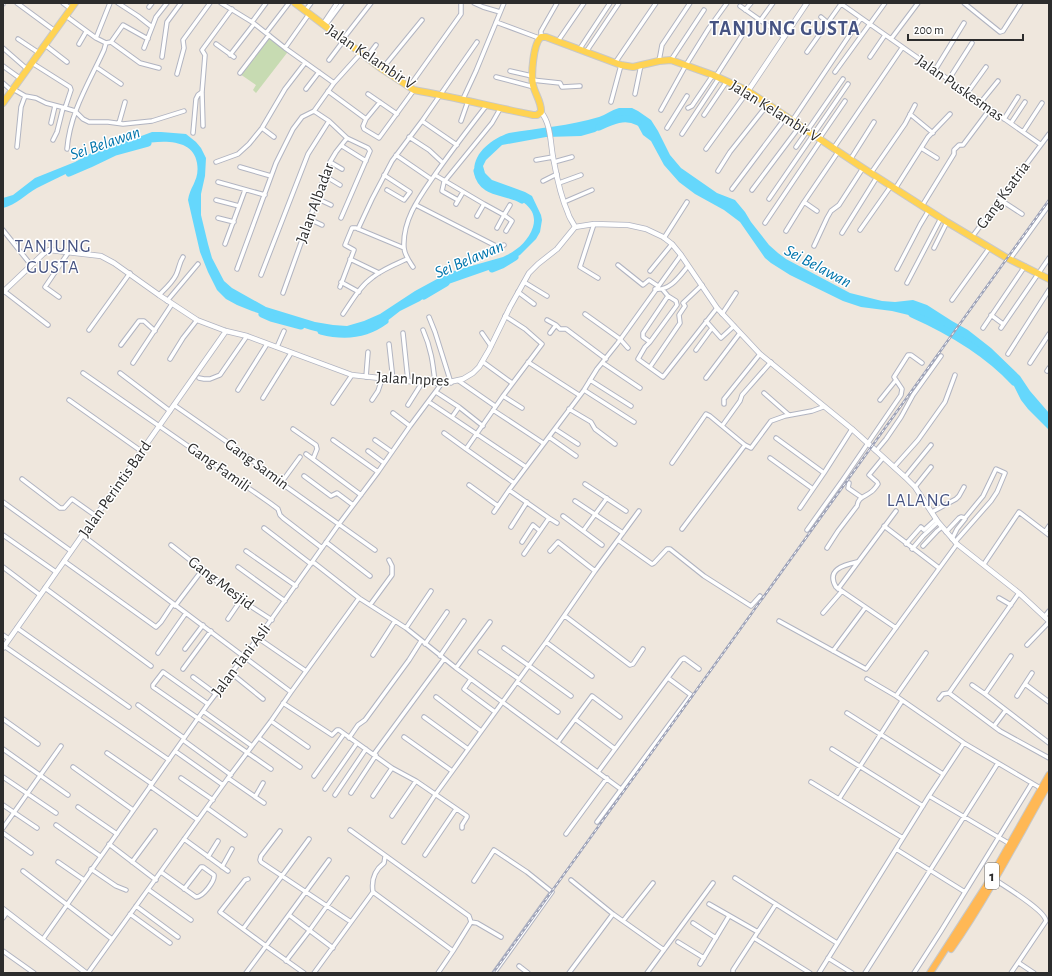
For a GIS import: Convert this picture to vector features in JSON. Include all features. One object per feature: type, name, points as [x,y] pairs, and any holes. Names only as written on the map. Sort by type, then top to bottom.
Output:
[{"type":"highway","name":"1","points":[[934,973],[969,923],[1043,789],[1049,775]]},
{"type":"highway","name":"1","points":[[930,973],[993,879],[1010,844],[1043,789],[1049,783]]},
{"type":"main road","points":[[3,103],[75,3]]},
{"type":"main road","name":"Jalan Kelambir V","points":[[294,3],[382,69],[412,88],[500,109],[535,115],[541,112]]},
{"type":"main road","name":"Jalan Kelambir V","points":[[540,38],[546,37],[618,64],[632,67],[671,60],[727,81],[748,91],[850,160],[941,218],[1010,259],[1049,279]]},
{"type":"main road","points":[[540,38],[535,48],[533,81],[541,112]]},
{"type":"street","points":[[17,3],[55,31]]},
{"type":"street","points":[[63,3],[71,9]]},
{"type":"street","points":[[96,38],[110,3]]},
{"type":"street","points":[[118,3],[152,27]]},
{"type":"street","points":[[149,7],[152,3]]},
{"type":"street","points":[[144,48],[159,13],[167,3]]},
{"type":"street","points":[[162,57],[167,22],[181,3]]},
{"type":"street","points":[[177,74],[184,48],[183,40],[210,3]]},
{"type":"street","points":[[221,3],[253,23],[334,83]]},
{"type":"street","points":[[216,44],[232,56],[266,3]]},
{"type":"street","points":[[240,74],[267,34],[294,3]]},
{"type":"street","points":[[285,48],[311,3]]},
{"type":"street","points":[[324,25],[337,3]]},
{"type":"street","points":[[324,25],[342,3]]},
{"type":"street","points":[[329,60],[371,3]]},
{"type":"street","points":[[380,102],[363,124],[364,129],[380,138],[461,14],[461,3]]},
{"type":"street","points":[[474,3],[500,12]]},
{"type":"street","points":[[461,121],[466,100],[476,71],[504,3]]},
{"type":"street","points":[[496,22],[540,38],[541,31],[558,3]]},
{"type":"street","points":[[558,41],[584,3]]},
{"type":"street","points":[[579,50],[610,3]]},
{"type":"street","points":[[586,52],[619,3]]},
{"type":"street","points":[[611,102],[618,64],[656,3]]},
{"type":"street","points":[[659,61],[662,44],[690,3]]},
{"type":"street","points":[[661,110],[709,28],[728,3]]},
{"type":"street","points":[[746,10],[751,3]]},
{"type":"street","points":[[760,21],[774,3]]},
{"type":"street","points":[[706,149],[748,91],[807,3]]},
{"type":"street","points":[[806,52],[840,3]]},
{"type":"street","name":"Jalan Puskesmas","points":[[840,3],[1040,144]]},
{"type":"street","points":[[835,72],[885,3]]},
{"type":"street","points":[[891,39],[918,3]]},
{"type":"street","points":[[964,3],[1000,32],[1003,31],[1021,3]]},
{"type":"street","points":[[740,6],[784,37]]},
{"type":"street","points":[[203,126],[202,92],[205,55],[202,50],[232,9]]},
{"type":"street","points":[[671,60],[704,10]]},
{"type":"street","points":[[66,16],[86,32],[106,43],[111,42],[123,25],[148,39]]},
{"type":"street","points":[[821,17],[828,22]]},
{"type":"street","points":[[792,121],[861,18]]},
{"type":"street","points":[[382,69],[422,20]]},
{"type":"street","points":[[934,70],[964,22]]},
{"type":"street","points":[[79,44],[86,32]]},
{"type":"street","points":[[682,134],[743,34]]},
{"type":"street","points":[[870,57],[885,35]]},
{"type":"street","points":[[18,39],[39,54]]},
{"type":"street","points":[[111,42],[140,63],[160,68]]},
{"type":"street","points":[[358,229],[384,175],[396,155],[422,121],[477,42]]},
{"type":"street","points":[[67,148],[69,129],[75,111],[106,43]]},
{"type":"street","points":[[948,79],[972,43]]},
{"type":"street","points":[[45,45],[67,62]]},
{"type":"street","points":[[367,57],[376,45]]},
{"type":"street","points":[[3,48],[28,69]]},
{"type":"street","points":[[786,231],[902,48]]},
{"type":"street","points":[[237,269],[271,176],[293,129],[302,117],[314,111],[334,83],[361,53]]},
{"type":"street","points":[[32,63],[71,88],[53,140]]},
{"type":"street","points":[[216,162],[231,157],[242,151],[262,128],[276,102],[305,63]]},
{"type":"street","points":[[635,94],[641,65]]},
{"type":"street","points":[[3,66],[21,79]]},
{"type":"street","points":[[96,66],[121,84]]},
{"type":"street","points":[[968,92],[986,67]]},
{"type":"street","points":[[510,71],[533,81]]},
{"type":"street","points":[[306,89],[318,72]]},
{"type":"street","points":[[688,108],[692,106],[716,76]]},
{"type":"street","points":[[496,77],[560,83],[562,87],[580,86]]},
{"type":"street","points":[[796,147],[843,79]]},
{"type":"street","points":[[704,115],[727,81]]},
{"type":"street","points":[[981,102],[998,81]]},
{"type":"street","points":[[3,84],[25,96],[36,98],[55,106],[75,111],[83,119],[90,122],[108,122],[119,124],[152,121],[184,111]]},
{"type":"street","points":[[765,223],[818,138],[848,84]]},
{"type":"street","points":[[328,91],[366,119]]},
{"type":"street","points":[[193,133],[196,99],[202,92]]},
{"type":"street","points":[[368,94],[397,114]]},
{"type":"street","points":[[17,147],[20,107],[25,96]]},
{"type":"street","points":[[668,128],[687,96]]},
{"type":"street","points":[[1004,119],[1018,98]]},
{"type":"street","points":[[684,101],[692,106]]},
{"type":"street","points":[[769,199],[818,138],[845,101]]},
{"type":"street","points":[[119,124],[125,102]]},
{"type":"street","points":[[1011,123],[1025,102]]},
{"type":"street","points":[[1023,132],[1042,103]]},
{"type":"street","points":[[718,171],[730,152],[768,104]]},
{"type":"street","points":[[842,233],[874,175],[916,105]]},
{"type":"street","points":[[51,123],[55,106]]},
{"type":"street","points":[[413,267],[407,259],[404,248],[406,230],[418,198],[431,178],[435,175],[486,106]]},
{"type":"street","points":[[463,192],[457,202],[442,191],[444,182],[492,123],[500,109]]},
{"type":"street","points":[[922,206],[954,154],[954,150],[958,144],[963,145],[990,109]]},
{"type":"street","points":[[314,111],[347,138],[370,152],[341,218]]},
{"type":"street","points":[[541,112],[546,118],[553,159],[564,202],[575,227],[594,224],[634,226],[646,229],[672,244],[682,255],[717,308],[760,354],[823,407],[852,429],[905,477],[915,487],[942,527],[955,542],[1020,592],[1045,616],[1049,621],[1027,645]]},
{"type":"street","points":[[910,114],[933,133]]},
{"type":"street","points":[[860,230],[893,188],[928,137],[950,114]]},
{"type":"street","points":[[732,189],[786,117]]},
{"type":"street","points":[[422,121],[457,144]]},
{"type":"street","points":[[261,275],[308,154],[329,122]]},
{"type":"street","points":[[850,160],[874,122]]},
{"type":"street","points":[[752,190],[800,126]]},
{"type":"street","points":[[262,128],[274,137]]},
{"type":"street","name":"Gang Ksatria","points":[[972,237],[1040,144],[1049,134]]},
{"type":"street","points":[[409,137],[429,150],[443,163]]},
{"type":"street","name":"Jalan Albadar","points":[[283,293],[330,162],[347,138]]},
{"type":"street","points":[[342,146],[366,161]]},
{"type":"street","points":[[921,148],[937,158]]},
{"type":"street","points":[[396,155],[431,178]]},
{"type":"street","points":[[536,160],[572,157]]},
{"type":"street","points":[[330,162],[342,169]]},
{"type":"street","points":[[240,167],[271,176]]},
{"type":"street","points":[[814,246],[831,211],[839,205],[863,168]]},
{"type":"street","points":[[543,180],[557,174]]},
{"type":"street","points":[[384,175],[418,198]]},
{"type":"street","points":[[435,175],[444,182],[512,220],[506,231]]},
{"type":"street","points":[[559,184],[581,175]]},
{"type":"street","points":[[325,176],[340,185]]},
{"type":"street","points":[[218,182],[265,195]]},
{"type":"street","points":[[225,244],[245,190]]},
{"type":"street","points":[[387,190],[403,200],[410,192]]},
{"type":"street","points":[[564,202],[592,190]]},
{"type":"street","points":[[316,198],[331,205]]},
{"type":"street","points":[[999,199],[1022,214]]},
{"type":"street","points":[[216,200],[239,206]]},
{"type":"street","points":[[664,238],[687,202]]},
{"type":"street","points":[[804,202],[817,211]]},
{"type":"street","points":[[477,216],[484,204]]},
{"type":"street","points":[[1010,259],[1049,204]]},
{"type":"street","points":[[416,205],[496,246],[500,247],[504,245]]},
{"type":"street","points":[[497,228],[510,205]]},
{"type":"street","points":[[897,269],[929,210]]},
{"type":"street","points":[[218,218],[234,222]]},
{"type":"street","points":[[907,283],[941,218]]},
{"type":"street","points":[[309,219],[322,225]]},
{"type":"street","points":[[934,248],[948,222]]},
{"type":"street","points":[[594,224],[580,266],[598,278]]},
{"type":"street","name":"Jalan Inpres","points":[[4,292],[31,265],[49,250],[101,256],[130,273],[159,295],[197,320],[226,331],[247,336],[291,353],[313,359],[352,375],[393,380],[451,383],[459,381],[473,373],[483,362],[505,316],[524,282],[533,269],[557,249],[575,227]]},
{"type":"street","points":[[340,287],[354,250],[346,246],[345,243],[352,228],[358,229],[404,248]]},
{"type":"street","points":[[3,230],[31,265]]},
{"type":"street","points":[[650,271],[672,244]]},
{"type":"street","points":[[952,300],[990,247]]},
{"type":"street","points":[[60,298],[45,287],[68,253]]},
{"type":"street","points":[[494,512],[682,255]]},
{"type":"street","points":[[159,295],[173,280],[177,272],[178,264],[183,257]]},
{"type":"street","points":[[350,258],[378,273]]},
{"type":"street","points":[[991,315],[1002,326],[1049,258]]},
{"type":"street","points":[[343,314],[371,278],[407,259]]},
{"type":"street","points":[[167,300],[198,264]]},
{"type":"street","points":[[618,265],[643,285],[649,280],[657,288],[663,290],[668,296],[677,302],[677,305],[638,358],[663,377],[717,308]]},
{"type":"street","points":[[663,290],[675,281],[688,266]]},
{"type":"street","points":[[983,328],[1025,266]]},
{"type":"street","points":[[89,330],[130,273]]},
{"type":"street","points":[[341,282],[359,292]]},
{"type":"street","points":[[524,282],[547,296]]},
{"type":"street","points":[[650,367],[680,323],[679,315],[685,306],[683,303],[702,285]]},
{"type":"street","points":[[1008,354],[1049,290]]},
{"type":"street","points":[[4,292],[48,325]]},
{"type":"street","points":[[518,292],[534,304]]},
{"type":"street","points":[[722,314],[736,293]]},
{"type":"street","points":[[650,342],[643,337],[643,334],[668,296]]},
{"type":"street","points":[[133,363],[172,304]]},
{"type":"street","points":[[585,314],[620,339],[628,348]]},
{"type":"street","points":[[466,449],[495,406],[542,344],[505,316]]},
{"type":"street","points":[[429,317],[451,383]]},
{"type":"street","points":[[170,359],[183,338],[197,320]]},
{"type":"street","points":[[546,320],[560,329],[568,331],[606,358]]},
{"type":"street","points":[[121,345],[139,321],[144,321],[155,331]]},
{"type":"street","points":[[706,321],[722,338],[734,326]]},
{"type":"street","points":[[550,333],[556,326]]},
{"type":"street","points":[[696,350],[712,328]]},
{"type":"street","points":[[423,330],[430,345],[435,383]]},
{"type":"street","name":"Jalan Perintis Bard","points":[[4,647],[226,331]]},
{"type":"street","points":[[277,347],[284,332]]},
{"type":"street","points":[[402,333],[408,381]]},
{"type":"street","points":[[482,333],[491,346]]},
{"type":"street","points":[[706,378],[740,333]]},
{"type":"street","points":[[1030,363],[1049,334]]},
{"type":"street","points":[[198,378],[204,380],[220,376],[247,336]]},
{"type":"street","points":[[238,390],[267,344]]},
{"type":"street","points":[[389,344],[393,380]]},
{"type":"street","points":[[366,377],[368,352]]},
{"type":"street","points":[[263,398],[291,353]]},
{"type":"street","points":[[724,404],[724,399],[760,354]]},
{"type":"street","points":[[807,530],[901,396],[902,389],[894,377],[908,355],[911,355],[922,363]]},
{"type":"street","points":[[876,451],[886,439],[913,395],[941,356]]},
{"type":"street","points":[[483,362],[512,383]]},
{"type":"street","points":[[528,362],[579,396]]},
{"type":"street","points":[[722,426],[734,410],[742,395],[771,362]]},
{"type":"street","points":[[603,363],[640,388]]},
{"type":"street","name":"Gang Famili","points":[[83,373],[278,509],[283,518],[322,548]]},
{"type":"street","points":[[120,373],[170,411]]},
{"type":"street","points":[[333,402],[352,375]]},
{"type":"street","points":[[894,467],[918,440],[945,402],[955,375]]},
{"type":"street","points":[[372,400],[378,392],[382,378]]},
{"type":"street","points":[[590,380],[631,406]]},
{"type":"street","points":[[880,400],[896,380]]},
{"type":"street","points":[[459,381],[495,406]]},
{"type":"street","points":[[408,405],[421,382]]},
{"type":"street","name":"Jalan Tani Asli","points":[[43,939],[208,704],[272,620],[326,542],[442,383]]},
{"type":"street","points":[[584,390],[634,422]]},
{"type":"street","points":[[436,392],[459,407],[482,426]]},
{"type":"street","points":[[764,393],[790,415]]},
{"type":"street","points":[[503,396],[522,408]]},
{"type":"street","points":[[69,400],[141,451]]},
{"type":"street","points":[[429,402],[526,467]]},
{"type":"street","name":"Gang Samin","points":[[174,405],[243,453],[281,483],[375,550]]},
{"type":"street","points":[[452,417],[459,407]]},
{"type":"street","points":[[672,463],[706,414],[745,445],[751,448],[768,423],[775,419],[812,411],[823,407]]},
{"type":"street","points":[[569,409],[591,422],[596,431],[615,444]]},
{"type":"street","points":[[493,410],[543,443]]},
{"type":"street","points":[[393,413],[410,426]]},
{"type":"street","points":[[293,429],[316,445],[317,449],[313,459]]},
{"type":"street","points":[[555,429],[578,444]]},
{"type":"street","points":[[800,508],[852,429]]},
{"type":"street","points":[[444,433],[514,483]]},
{"type":"street","points":[[549,437],[576,456]]},
{"type":"street","points":[[776,438],[824,473]]},
{"type":"street","points":[[333,440],[378,472]]},
{"type":"street","points":[[375,440],[392,452]]},
{"type":"street","points":[[682,529],[745,445]]},
{"type":"street","points":[[905,477],[931,445]]},
{"type":"street","points":[[368,451],[384,463]]},
{"type":"street","points":[[306,454],[361,495]]},
{"type":"street","points":[[281,483],[300,457]]},
{"type":"street","points":[[770,458],[813,489]]},
{"type":"street","points":[[828,548],[838,531],[858,506],[861,497],[870,493],[878,484],[878,482],[869,475],[883,458]]},
{"type":"street","points":[[915,487],[930,467]]},
{"type":"street","points":[[779,621],[866,669],[939,568],[955,542],[986,507],[996,492],[1005,473],[996,469],[983,496],[957,529],[955,542]]},
{"type":"street","points":[[304,476],[331,496],[337,493],[353,505]]},
{"type":"street","points":[[22,480],[60,508],[64,508],[72,499],[96,516]]},
{"type":"street","points":[[849,483],[848,488],[861,497]]},
{"type":"street","points":[[586,484],[626,511]]},
{"type":"street","points":[[469,485],[498,506]]},
{"type":"street","points":[[932,512],[941,509],[956,499],[964,486]]},
{"type":"street","points":[[988,487],[996,492]]},
{"type":"street","points":[[509,490],[557,523]]},
{"type":"street","points":[[583,531],[607,498]]},
{"type":"street","points":[[575,501],[623,533]]},
{"type":"street","points":[[3,502],[71,551]]},
{"type":"street","points":[[511,527],[527,502]]},
{"type":"street","points":[[404,842],[452,771],[565,616],[595,571],[639,511]]},
{"type":"street","points":[[823,613],[858,562],[896,511]]},
{"type":"street","points":[[984,564],[1019,512],[1049,535]]},
{"type":"street","points":[[563,516],[602,545]]},
{"type":"street","points":[[946,532],[960,517],[965,519]]},
{"type":"street","points":[[524,554],[549,518]]},
{"type":"street","points":[[912,549],[925,531],[937,520]]},
{"type":"street","points":[[522,542],[533,525],[540,530]]},
{"type":"street","points":[[884,526],[912,549],[939,568]]},
{"type":"street","points":[[1045,532],[1049,526]]},
{"type":"street","points":[[923,546],[936,531],[942,527]]},
{"type":"street","points":[[264,528],[359,598],[406,628],[440,656],[622,790]]},
{"type":"street","points":[[906,544],[921,528],[925,531]]},
{"type":"street","points":[[82,535],[291,692]]},
{"type":"street","points":[[3,536],[56,572]]},
{"type":"street","points":[[618,540],[652,564],[667,549],[670,549],[704,576],[751,606],[760,596]]},
{"type":"street","points":[[326,542],[370,576]]},
{"type":"street","points":[[550,551],[558,542],[595,571]]},
{"type":"street","name":"Gang Mesjid","points":[[171,545],[241,600],[272,620]]},
{"type":"street","points":[[246,552],[296,586]]},
{"type":"street","points":[[370,605],[392,575],[392,566],[388,560]]},
{"type":"street","points":[[64,561],[156,627],[203,570]]},
{"type":"street","points":[[858,562],[848,564],[837,570],[834,573],[833,583],[840,590],[865,608],[896,628]]},
{"type":"street","points":[[3,567],[40,595]]},
{"type":"street","points":[[238,567],[285,601]]},
{"type":"street","points":[[45,588],[151,666]]},
{"type":"street","points":[[406,628],[431,591]]},
{"type":"street","points":[[949,693],[976,652],[1020,592]]},
{"type":"street","points":[[3,918],[5,911],[87,973],[149,890],[212,800],[259,738],[359,598]]},
{"type":"street","points":[[1000,598],[1011,605]]},
{"type":"street","points":[[228,619],[241,600]]},
{"type":"street","points":[[833,651],[865,608]]},
{"type":"street","points":[[1045,616],[1049,611]]},
{"type":"street","points":[[425,644],[447,612]]},
{"type":"street","points":[[158,653],[186,613]]},
{"type":"street","points":[[565,616],[631,665],[643,649]]},
{"type":"street","points":[[373,654],[395,621]]},
{"type":"street","points":[[440,656],[464,621]]},
{"type":"street","points":[[456,668],[490,622]]},
{"type":"street","points":[[185,649],[202,625]]},
{"type":"street","points":[[17,628],[129,707]]},
{"type":"street","points":[[183,669],[211,631]]},
{"type":"street","points":[[3,635],[9,639]]},
{"type":"street","points":[[258,638],[306,671]]},
{"type":"street","points":[[348,738],[358,725],[365,720],[421,641]]},
{"type":"street","points":[[546,642],[592,676]]},
{"type":"street","points":[[4,647],[169,760]]},
{"type":"street","points":[[504,648],[571,696]]},
{"type":"street","points":[[480,652],[558,712]]},
{"type":"street","points":[[896,696],[926,653]]},
{"type":"street","points":[[985,694],[1012,656]]},
{"type":"street","points":[[351,793],[375,755],[444,659]]},
{"type":"street","points":[[598,772],[682,659],[698,669]]},
{"type":"street","points":[[208,704],[162,672],[153,687],[271,770]]},
{"type":"street","points":[[231,673],[263,698]]},
{"type":"street","points":[[1016,696],[1032,673]]},
{"type":"street","points":[[193,677],[216,694]]},
{"type":"street","points":[[597,822],[691,695],[668,678]]},
{"type":"street","points":[[471,679],[464,689],[495,712]]},
{"type":"street","points":[[867,679],[896,696],[964,743],[1043,789]]},
{"type":"street","points":[[1025,684],[1049,702]]},
{"type":"street","points":[[972,685],[1049,743]]},
{"type":"street","points":[[939,699],[943,694],[949,693],[1016,741],[1049,758]]},
{"type":"street","points":[[558,742],[592,696],[620,717]]},
{"type":"street","points":[[436,698],[481,731]]},
{"type":"street","points":[[839,799],[902,701]]},
{"type":"street","points":[[283,703],[332,735],[338,730],[392,768],[416,781],[467,816],[462,828]]},
{"type":"street","points":[[138,705],[231,774]]},
{"type":"street","points":[[994,726],[1006,710]]},
{"type":"street","points":[[203,711],[252,746]]},
{"type":"street","points":[[847,713],[943,774]]},
{"type":"street","points":[[424,717],[468,749]]},
{"type":"street","points":[[575,719],[615,749]]},
{"type":"street","points":[[3,720],[38,744]]},
{"type":"street","points":[[271,721],[308,747]]},
{"type":"street","points":[[314,776],[344,734]]},
{"type":"street","points":[[404,737],[452,771]]},
{"type":"street","points":[[259,738],[300,767]]},
{"type":"street","points":[[325,789],[357,743]]},
{"type":"street","points":[[819,973],[929,796],[964,743]]},
{"type":"street","points":[[3,828],[61,746]]},
{"type":"street","points":[[3,749],[68,796]]},
{"type":"street","points":[[335,794],[366,749]]},
{"type":"street","points":[[832,750],[923,806]]},
{"type":"street","points":[[175,751],[223,786]]},
{"type":"street","points":[[107,753],[198,820]]},
{"type":"street","points":[[865,973],[998,763]]},
{"type":"street","points":[[72,767],[133,810]]},
{"type":"street","points":[[373,796],[392,768]]},
{"type":"street","points":[[3,777],[56,813]]},
{"type":"street","points":[[181,778],[212,800]]},
{"type":"street","points":[[228,778],[264,803]]},
{"type":"street","points":[[566,834],[607,778]]},
{"type":"street","points":[[392,816],[416,781]]},
{"type":"street","points":[[811,782],[903,838]]},
{"type":"street","points":[[255,797],[263,783]]},
{"type":"street","points":[[914,973],[1032,783]]},
{"type":"street","points":[[929,796],[1010,844]]},
{"type":"street","points":[[3,805],[37,828]]},
{"type":"street","points":[[78,807],[116,834]]},
{"type":"street","points":[[207,808],[245,835]]},
{"type":"street","points":[[425,854],[456,809]]},
{"type":"street","points":[[56,825],[100,856]]},
{"type":"street","points":[[350,830],[469,916],[471,922]]},
{"type":"street","points":[[132,862],[155,831]]},
{"type":"street","points":[[280,831],[260,860],[351,922]]},
{"type":"street","points":[[3,833],[31,852]]},
{"type":"street","points":[[184,839],[228,871]]},
{"type":"street","points":[[243,929],[309,839]]},
{"type":"street","points":[[208,857],[218,842]]},
{"type":"street","points":[[109,844],[156,880]]},
{"type":"street","points":[[222,867],[232,849]]},
{"type":"street","points":[[896,849],[965,892]]},
{"type":"street","points":[[474,881],[494,850],[552,892],[494,973]]},
{"type":"street","points":[[384,863],[385,856]]},
{"type":"street","points":[[246,973],[329,860]]},
{"type":"street","points":[[391,861],[384,863],[379,867],[371,883],[373,892],[453,951]]},
{"type":"street","points":[[58,862],[84,880]]},
{"type":"street","points":[[161,872],[196,898],[200,897],[214,879],[214,874],[201,867],[184,889]]},
{"type":"street","points":[[91,869],[116,886],[126,890]]},
{"type":"street","points":[[24,871],[66,905],[112,939]]},
{"type":"street","points":[[286,961],[346,878]]},
{"type":"street","points":[[735,878],[837,943]]},
{"type":"street","points":[[248,879],[244,880],[220,912],[304,973]]},
{"type":"street","points":[[993,879],[1025,899],[1046,918],[1046,921],[1011,973]]},
{"type":"street","points":[[572,880],[613,914],[664,950]]},
{"type":"street","points":[[624,922],[653,883]]},
{"type":"street","points":[[647,973],[713,884]]},
{"type":"street","points":[[149,890],[191,920]]},
{"type":"street","points":[[314,973],[373,892]]},
{"type":"street","points":[[709,904],[758,932]]},
{"type":"street","points":[[733,973],[733,970],[776,904]]},
{"type":"street","points":[[136,906],[178,937]]},
{"type":"street","points":[[130,914],[170,943]]},
{"type":"street","points":[[568,973],[613,914]]},
{"type":"street","points":[[289,915],[333,948]]},
{"type":"street","points":[[700,964],[729,916]]},
{"type":"street","points":[[471,922],[478,923],[501,937]]},
{"type":"street","points":[[438,973],[471,922]]},
{"type":"street","points":[[693,923],[716,938]]},
{"type":"street","points":[[754,938],[810,973]]},
{"type":"street","points":[[678,942],[704,958]]},
{"type":"street","points":[[3,951],[34,973]]},
{"type":"street","points":[[828,958],[852,973]]},
{"type":"street","points":[[1018,963],[1034,973]]},
{"type":"street","points":[[519,966],[528,973]]},
{"type":"green space","points":[[270,35],[290,49],[256,93],[253,90],[256,85],[240,74]]},
{"type":"water","name":"Sei Belawan","points":[[619,108],[632,108],[651,120],[670,155],[681,168],[717,193],[735,200],[769,245],[786,259],[850,293],[882,301],[895,302],[913,300],[927,305],[968,330],[991,348],[1020,376],[1030,391],[1049,413],[1049,430],[1021,400],[1012,382],[1002,369],[961,340],[921,318],[892,311],[861,307],[843,301],[790,275],[771,263],[765,258],[740,222],[724,210],[695,194],[679,182],[664,165],[651,141],[643,135],[637,124],[630,119],[616,119],[595,132],[581,136],[546,137],[502,145],[486,160],[483,166],[485,173],[492,180],[532,196],[542,220],[540,232],[536,239],[520,255],[500,266],[437,288],[420,301],[400,311],[382,325],[351,334],[323,333],[252,311],[226,299],[217,290],[200,252],[188,200],[198,169],[193,153],[186,146],[164,142],[129,147],[120,150],[37,188],[17,202],[3,208],[3,198],[13,195],[35,178],[75,162],[113,141],[136,138],[152,132],[186,134],[201,148],[206,158],[205,176],[201,194],[201,215],[212,258],[224,281],[232,288],[266,307],[315,322],[347,326],[380,314],[415,291],[450,272],[503,257],[517,249],[525,242],[533,227],[534,217],[530,208],[513,196],[482,182],[475,176],[474,168],[479,155],[483,149],[495,139],[509,133],[588,120],[602,116]]},
{"type":"waterway","name":"Sei Belawan","points":[[599,127],[623,119],[638,122]]},
{"type":"waterway","name":"Sei Belawan","points":[[69,173],[115,152],[148,143]]},
{"type":"waterway","name":"Sei Belawan","points":[[477,171],[480,179],[489,189],[522,200]]},
{"type":"waterway","name":"Sei Belawan","points":[[492,269],[515,257]]},
{"type":"waterway","name":"Sei Belawan","points":[[424,296],[446,283]]},
{"type":"waterway","name":"Sei Belawan","points":[[262,314],[301,326]]},
{"type":"waterway","name":"Sei Belawan","points":[[912,314],[939,327],[966,343],[991,361],[1014,382]]},
{"type":"waterway","name":"Sei Belawan","points":[[321,331],[338,334],[354,334],[378,326],[385,321]]},
{"type":"railway","points":[[493,973],[1049,200]]},
{"type":"district","name":"TANJUNG GUSTA","points":[[785,29]]},
{"type":"district","name":"TANJUNG GUSTA","points":[[53,257]]},
{"type":"district","name":"LALANG","points":[[919,501]]}]
